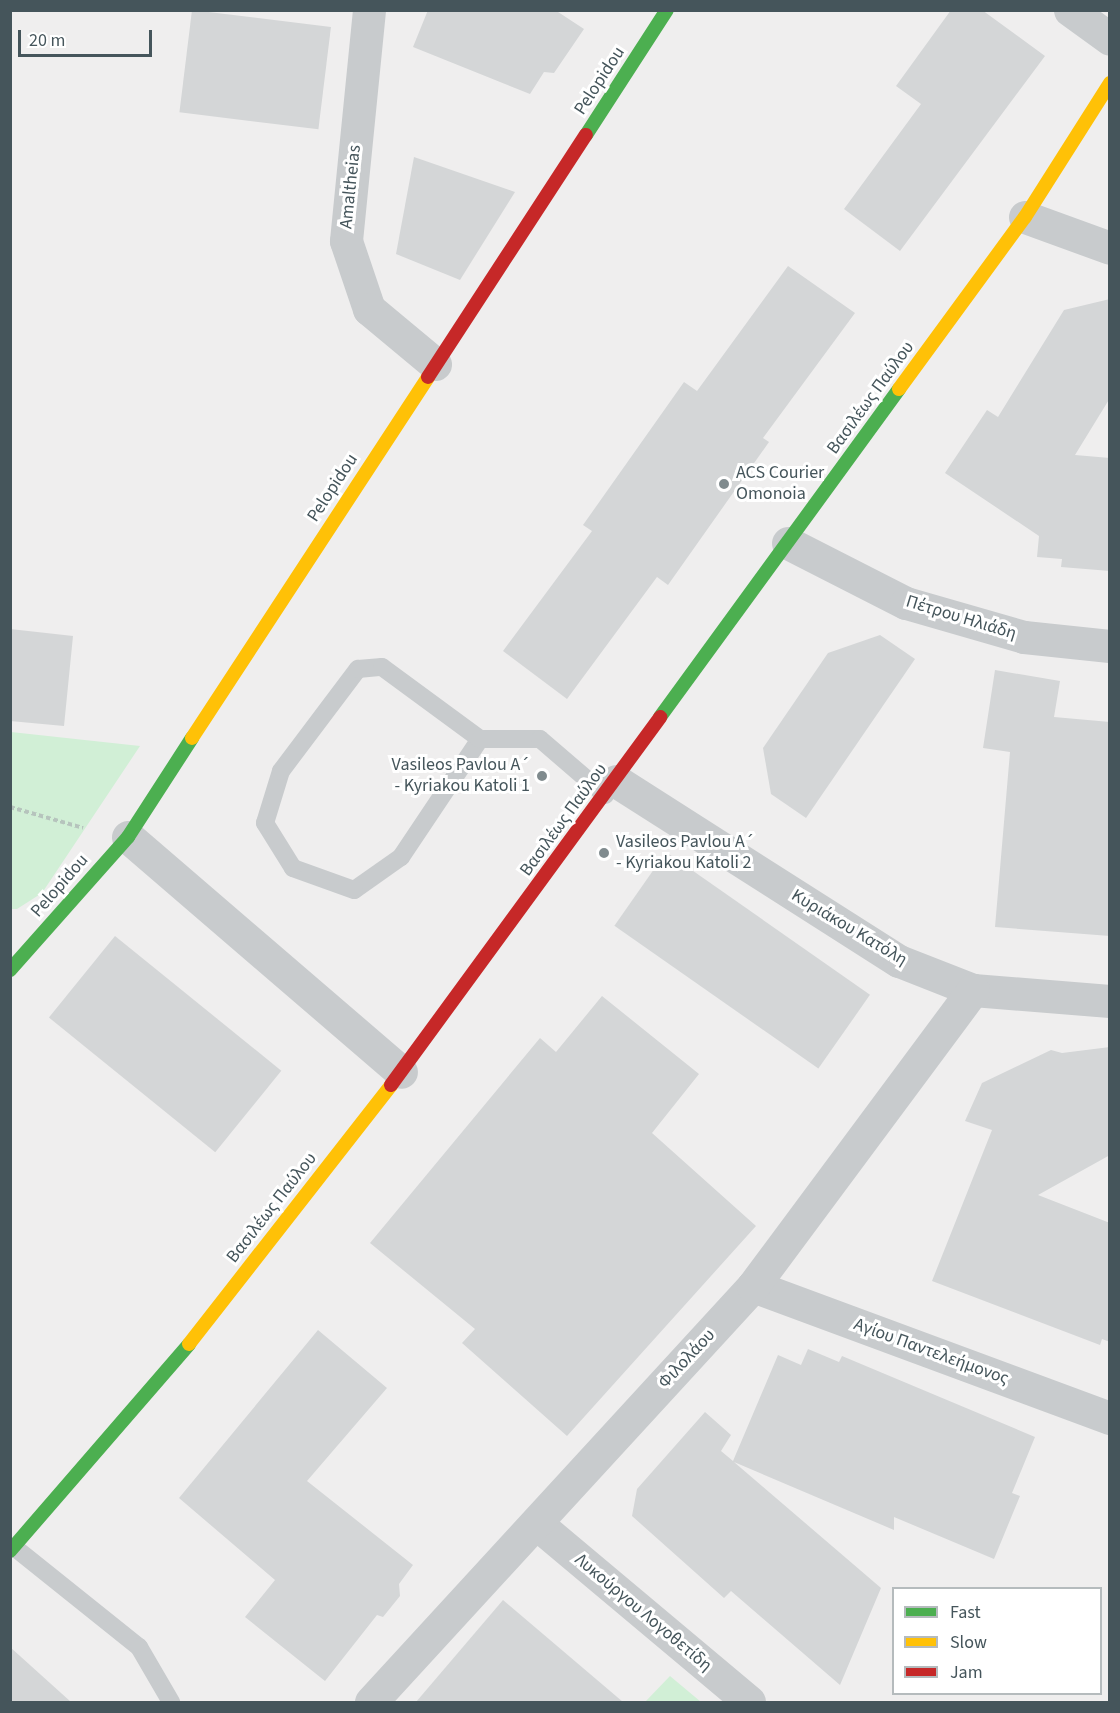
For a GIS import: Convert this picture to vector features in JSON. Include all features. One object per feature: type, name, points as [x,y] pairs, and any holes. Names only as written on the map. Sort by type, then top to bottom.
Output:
[{"type":"street","name":"Amaltheias","points":[[369,10],[346,241],[369,309],[435,364]]},
{"type":"street","name":"Pelopidou","points":[[10,970],[128,837],[668,10]]},
{"type":"street","points":[[1070,10],[1110,39]]},
{"type":"street","name":"Βασιλέως Παύλου","points":[[12,1549],[193,1340],[401,1072],[611,788],[1025,217],[1110,83]]},
{"type":"street","points":[[1025,217],[1110,248]]},
{"type":"street","name":"Πέτρου Ηλιάδη","points":[[789,543],[906,603],[1024,638],[1110,646]]},
{"type":"street","name":"Κυριάκου Κατόλη","points":[[611,788],[899,961],[973,990],[1110,1001]]},
{"type":"street","points":[[128,837],[401,1072]]},
{"type":"street","name":"Φιλολάου","points":[[371,1702],[753,1286],[973,990]]},
{"type":"street","name":"Αγίου Παντελεήμονος","points":[[753,1286],[1110,1419]]},
{"type":"street","name":"Λυκούργου Λογοθετίδη","points":[[536,1523],[749,1702]]},
{"type":"lane","points":[[480,739],[401,857],[354,890],[293,868],[265,823],[281,771],[358,669],[382,668],[480,739],[540,739],[611,788]]},
{"type":"lane","points":[[12,1549],[139,1647],[171,1702]]},
{"type":"path","points":[[10,807],[46,820],[128,837]]},
{"type":"green space","points":[[11,732],[140,746],[42,893],[17,909],[10,909]]},
{"type":"green space","points":[[670,1676],[701,1702],[645,1702]]},
{"type":"building","points":[[192,10],[331,27],[318,129],[179,112]]},
{"type":"building","points":[[428,10],[555,10],[584,29],[554,73],[544,72],[530,94],[413,47]]},
{"type":"building","points":[[951,10],[982,10],[1045,56],[900,251],[844,209],[921,104],[896,86]]},
{"type":"building","points":[[414,157],[515,192],[460,280],[396,254]]},
{"type":"building","points":[[788,266],[855,313],[763,438],[769,442],[668,585],[657,577],[567,699],[503,651],[592,531],[583,525],[684,382],[697,391]]},
{"type":"building","points":[[1110,299],[1110,398],[1075,455],[1110,458],[1110,571],[1061,567],[1062,559],[1037,557],[1039,536],[945,473],[987,410],[998,417],[1064,310]]},
{"type":"building","points":[[10,629],[73,636],[64,726],[10,721]]},
{"type":"building","points":[[880,635],[915,659],[806,818],[771,794],[763,748],[828,653]]},
{"type":"building","points":[[995,670],[1060,681],[1054,717],[1110,722],[1110,936],[995,927],[1010,752],[983,748]]},
{"type":"building","points":[[666,852],[870,995],[818,1069],[614,926]]},
{"type":"building","points":[[115,936],[281,1071],[215,1152],[49,1018]]},
{"type":"building","points":[[602,996],[699,1074],[652,1133],[756,1226],[567,1436],[462,1343],[475,1329],[370,1243],[540,1038],[556,1052]]},
{"type":"building","points":[[1110,1047],[1110,1155],[1038,1195],[1110,1223],[1110,1342],[1102,1339],[1100,1345],[932,1281],[992,1130],[965,1121],[982,1083],[1051,1050],[1062,1053]]},
{"type":"building","points":[[318,1330],[387,1388],[307,1481],[413,1565],[399,1584],[400,1596],[383,1617],[377,1615],[325,1681],[245,1617],[275,1580],[179,1498]]},
{"type":"building","points":[[808,1349],[839,1362],[842,1356],[1035,1437],[1012,1493],[1020,1496],[994,1559],[894,1517],[894,1530],[734,1462],[881,1588],[840,1685],[731,1591],[724,1598],[632,1516],[637,1489],[705,1412],[731,1435],[721,1451],[733,1461],[778,1355],[801,1365]]},
{"type":"building","points":[[503,1600],[623,1702],[416,1702]]},
{"type":"building","points":[[10,1647],[71,1702],[10,1702]]},
{"type":"traffic: fast","points":[[586,135],[667,10]]},
{"type":"traffic: fast","points":[[660,717],[899,389]]},
{"type":"traffic: fast","points":[[10,970],[128,837],[192,738]]},
{"type":"traffic: fast","points":[[10,1551],[189,1344]]},
{"type":"traffic: slow","points":[[899,389],[1025,217],[1110,83]]},
{"type":"traffic: slow","points":[[192,738],[428,377]]},
{"type":"traffic: slow","points":[[189,1344],[391,1085]]},
{"type":"traffic: jam","points":[[428,377],[586,135]]},
{"type":"traffic: jam","points":[[391,1085],[660,717]]},
{"type":"place","name":"ACS Courier Omonoia","points":[[724,484]]},
{"type":"place","name":"Vasileos Pavlou A´ - Kyriakou Katoli 1","points":[[542,776]]},
{"type":"place","name":"Vasileos Pavlou A´ - Kyriakou Katoli 2","points":[[604,853]]}]
